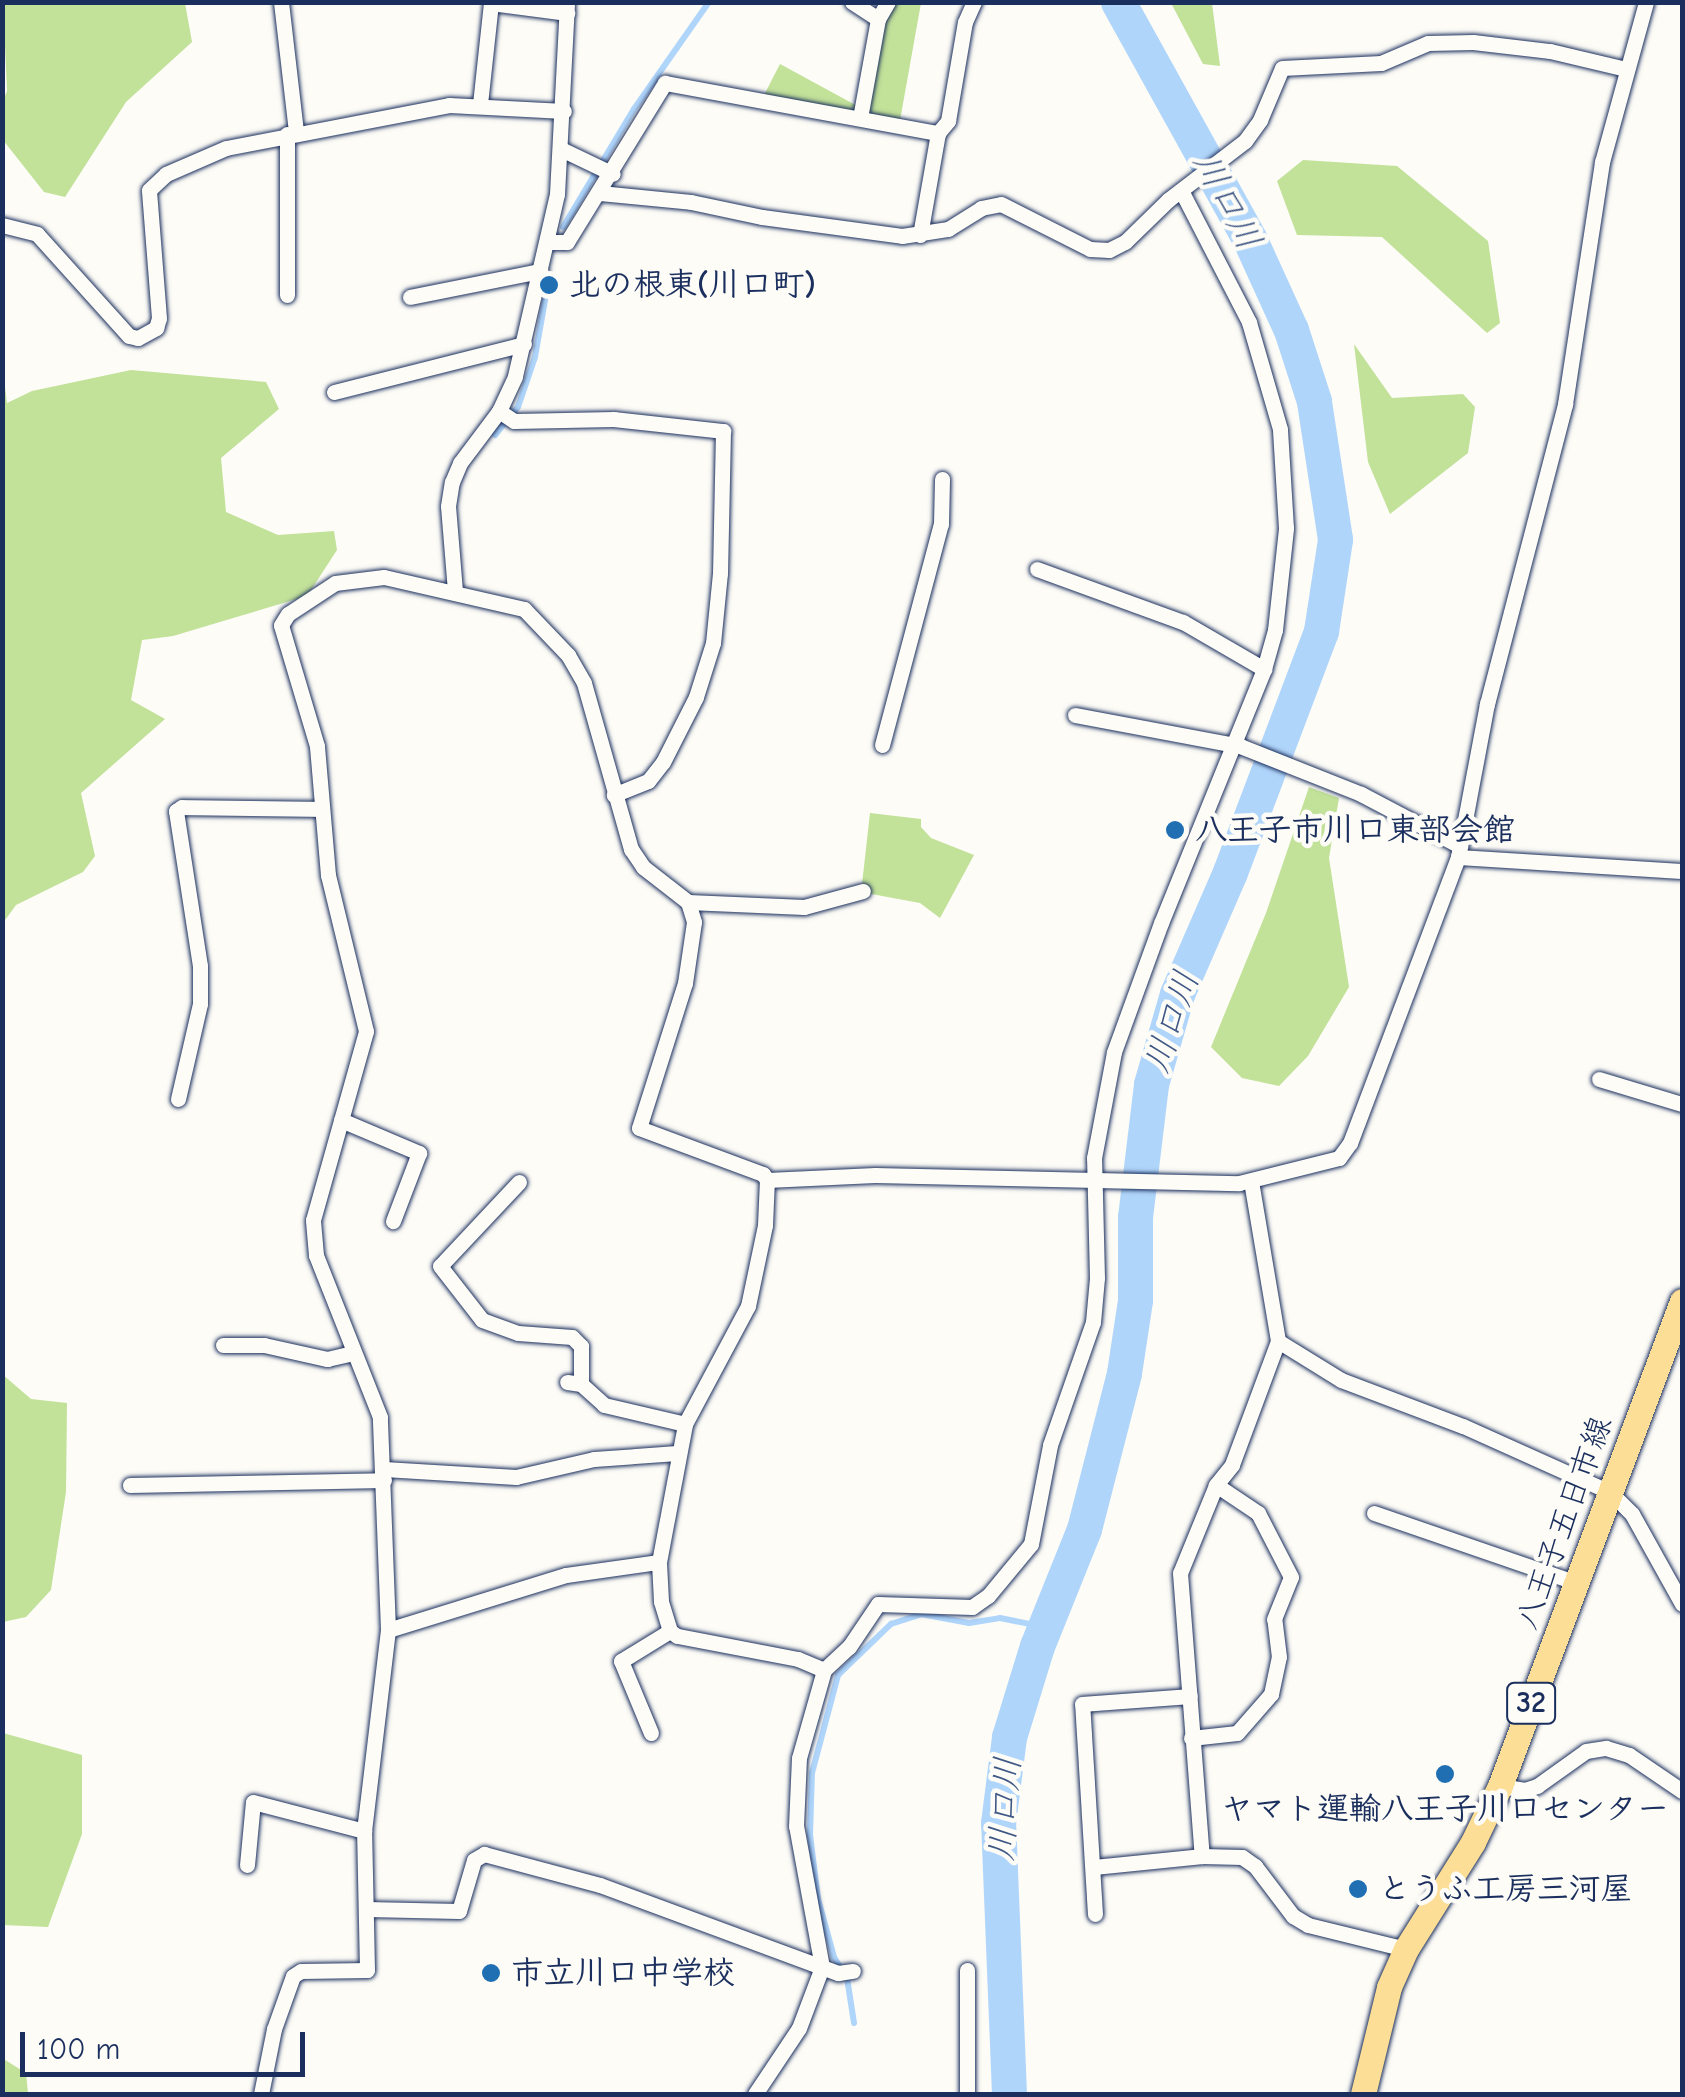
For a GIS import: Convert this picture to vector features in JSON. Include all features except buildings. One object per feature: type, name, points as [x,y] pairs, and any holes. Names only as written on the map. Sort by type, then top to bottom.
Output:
[{"type":"main road","name":"八王子五日市線","points":[[1363,2094],[1378,2024],[1406,1949],[1473,1842],[1500,1786],[1682,1301]]},
{"type":"street","points":[[281,2],[291,133],[288,294]]},
{"type":"street","points":[[852,2],[878,19]]},
{"type":"street","points":[[860,118],[878,19],[888,2]]},
{"type":"street","points":[[920,235],[938,133],[948,121],[965,22],[974,2]]},
{"type":"street","points":[[766,1180],[875,1176],[1250,1182],[1346,1152],[1459,851],[1487,704],[1565,404],[1598,181],[1646,2]]},
{"type":"street","points":[[455,591],[448,506],[452,482],[460,462],[506,415],[547,242],[562,150],[567,8],[491,3],[480,104]]},
{"type":"street","points":[[600,193],[691,202],[762,217],[872,232],[920,235],[948,229],[981,208],[1001,204],[1090,249],[1109,250],[1125,242],[1239,145],[1260,120],[1282,68],[1381,63],[1428,44],[1473,42],[1550,52],[1626,68]]},
{"type":"street","points":[[547,242],[566,242],[600,193],[605,170],[665,83],[938,133]]},
{"type":"street","points":[[2,225],[37,234],[129,336],[149,334],[159,318],[149,190],[166,174],[226,148],[450,104],[564,111]]},
{"type":"street","points":[[562,150],[605,170]]},
{"type":"street","points":[[755,2094],[799,2028],[822,1968],[796,1826],[799,1758],[824,1670],[848,1648],[878,1604],[972,1607],[1026,1553],[1034,1532],[1050,1445],[1093,1322],[1101,1180],[1094,1158],[1106,1082],[1122,1024],[1237,745],[1275,630],[1284,557],[1286,495],[1280,429],[1249,322],[1184,188]]},
{"type":"street","points":[[410,297],[540,271]]},
{"type":"street","points":[[334,392],[524,344]]},
{"type":"street","points":[[506,415],[614,418],[723,431],[720,573],[713,643],[696,697],[663,762],[648,781],[614,795]]},
{"type":"street","points":[[882,745],[938,539],[942,479]]},
{"type":"street","points":[[1037,569],[1183,622],[1264,669]]},
{"type":"street","points":[[261,2094],[274,2029],[293,1976],[301,1971],[367,1970],[364,1831],[388,1630],[380,1417],[316,1255],[312,1220],[366,1031],[331,890],[319,809],[318,746],[281,626],[313,596],[354,578],[384,576],[524,609],[568,655],[584,683],[636,860],[688,902],[694,922],[685,983],[639,1128],[763,1174],[766,1180],[766,1225],[748,1306],[685,1424],[677,1453],[659,1562],[661,1601],[670,1631],[684,1640],[798,1659],[824,1670]]},
{"type":"street","points":[[1075,715],[1237,745],[1361,794],[1459,851],[1682,871]]},
{"type":"street","points":[[178,1099],[190,1032],[200,1004],[200,985],[176,811],[182,807],[319,809]]},
{"type":"street","points":[[688,902],[804,907],[863,892]]},
{"type":"street","points":[[1599,1079],[1682,1104]]},
{"type":"street","points":[[342,1120],[419,1153],[392,1221]]},
{"type":"street","points":[[519,1182],[440,1266],[482,1320],[518,1333],[572,1337],[581,1346],[574,1383],[604,1405],[685,1424]]},
{"type":"street","points":[[1202,1856],[1180,1573],[1216,1484],[1232,1465],[1278,1341],[1250,1182]]},
{"type":"street","points":[[1278,1341],[1340,1380],[1463,1426],[1610,1492],[1632,1514],[1682,1604]]},
{"type":"street","points":[[223,1345],[264,1345],[327,1359],[352,1353]]},
{"type":"street","points":[[130,1485],[384,1474],[516,1477],[594,1459],[677,1453]]},
{"type":"street","points":[[1191,1738],[1237,1733],[1271,1694],[1279,1657],[1274,1620],[1291,1577],[1258,1513],[1216,1484]]},
{"type":"street","points":[[1374,1513],[1577,1583]]},
{"type":"street","points":[[388,1630],[566,1575],[659,1562]]},
{"type":"street","points":[[651,1733],[620,1660],[670,1631]]},
{"type":"street","points":[[1094,1914],[1082,1704],[1190,1696]]},
{"type":"street","points":[[1500,1786],[1525,1790],[1538,1786],[1586,1751],[1606,1748],[1630,1755],[1682,1792]]},
{"type":"street","points":[[247,1866],[253,1802],[364,1831]]},
{"type":"street","points":[[366,1909],[459,1911],[474,1860],[484,1854],[600,1885],[822,1968],[845,1972]]},
{"type":"street","points":[[1094,1867],[1202,1856],[1242,1857],[1255,1866],[1293,1916],[1308,1926],[1406,1949]]},
{"type":"street","points":[[967,1970],[967,2094]]},
{"type":"green space","points":[[3,2],[185,3],[192,42],[126,102],[65,197],[44,192],[3,140],[3,101],[7,91]]},
{"type":"green space","points":[[888,3],[921,3],[899,126],[761,101],[780,64],[861,108]]},
{"type":"green space","points":[[1171,3],[1212,3],[1220,66],[1203,64]]},
{"type":"green space","points":[[1303,160],[1397,166],[1488,241],[1500,323],[1487,333],[1382,237],[1297,235],[1277,181]]},
{"type":"green space","points":[[1354,344],[1392,398],[1463,394],[1475,407],[1468,453],[1390,514],[1368,462]]},
{"type":"green space","points":[[2,362],[7,403],[32,391],[131,370],[266,382],[279,409],[221,458],[226,512],[278,535],[334,531],[337,550],[307,596],[173,636],[142,640],[131,700],[165,719],[81,793],[95,856],[83,872],[16,905],[3,923]]},
{"type":"green space","points":[[1309,787],[1339,798],[1329,858],[1349,987],[1308,1056],[1279,1086],[1242,1078],[1211,1047],[1266,913]]},
{"type":"green space","points":[[870,813],[921,819],[921,827],[931,838],[974,855],[940,918],[920,903],[866,893],[862,884]]},
{"type":"green space","points":[[2,1374],[31,1399],[67,1403],[66,1492],[51,1590],[26,1617],[3,1622]]},
{"type":"green space","points":[[3,1733],[82,1755],[82,1834],[48,1927],[3,1925]]},
{"type":"green space","points":[[2,2058],[26,2073],[28,2093],[3,2094]]},
{"type":"waterway","points":[[563,227],[634,109],[709,2]]},
{"type":"waterway","name":"川口川","points":[[1009,2094],[998,1823],[1009,1737],[1037,1646],[1084,1529],[1124,1373],[1135,1300],[1135,1217],[1151,1084],[1177,994],[1230,872],[1321,631],[1335,539],[1314,401],[1291,330],[1250,240],[1118,2]]},
{"type":"waterway","points":[[495,435],[518,407],[535,357],[547,289]]},
{"type":"waterway","points":[[854,2023],[847,1978],[834,1957],[818,1899],[810,1835],[812,1773],[838,1675],[891,1624],[921,1614],[969,1623],[1000,1618],[1045,1627]]},
{"type":"place","name":"北の根東(川口町)","points":[[549,285]]},
{"type":"place","name":"八王子市川口東部会館","points":[[1175,830]]},
{"type":"place","name":"ヤマト運輸八王子川口センター","points":[[1445,1774]]},
{"type":"place","name":"とうふ工房三河屋","points":[[1358,1889]]},
{"type":"place","name":"市立川口中学校","points":[[491,1973]]}]
